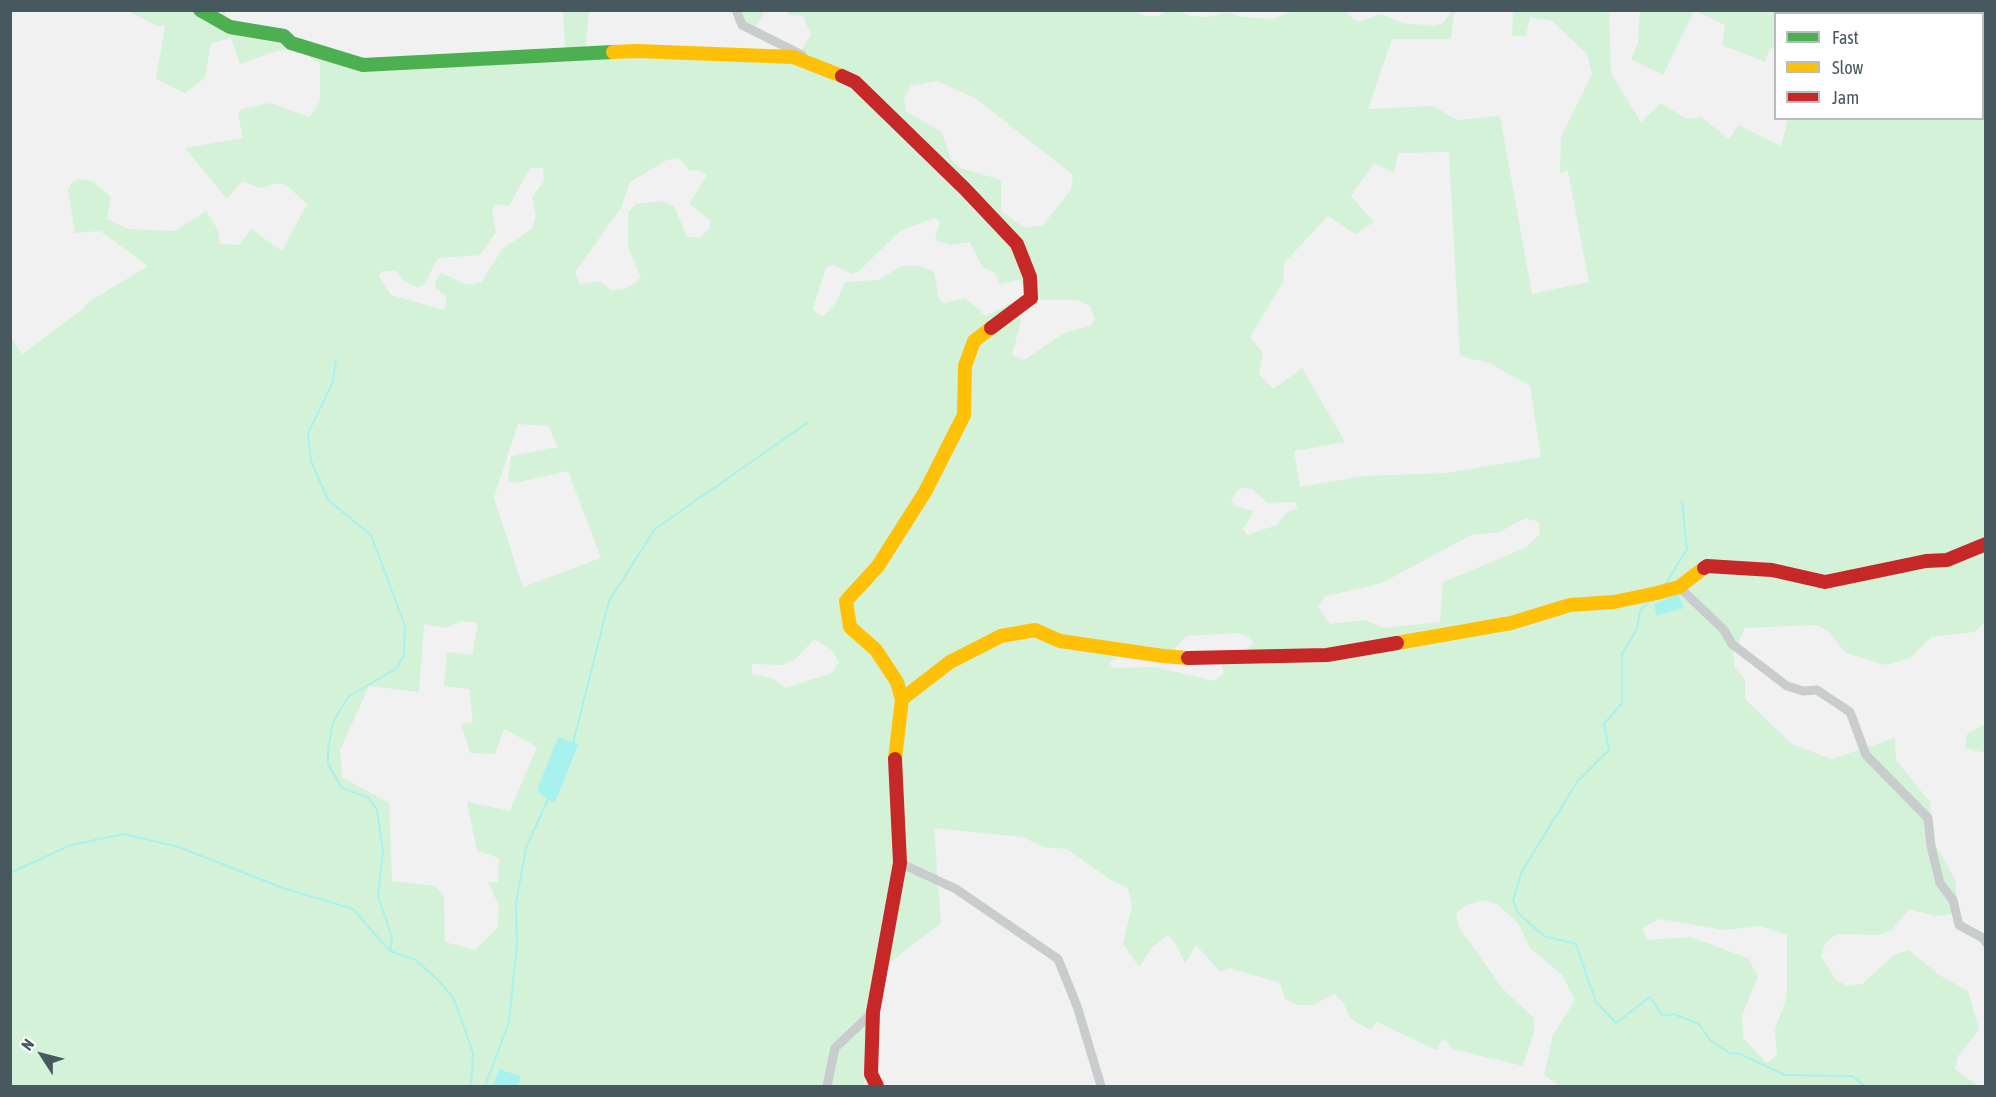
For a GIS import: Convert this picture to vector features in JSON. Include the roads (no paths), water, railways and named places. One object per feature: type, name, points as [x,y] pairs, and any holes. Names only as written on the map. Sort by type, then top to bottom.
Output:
[{"type":"street","points":[[200,10],[230,27],[284,36],[291,43],[363,65],[636,51],[793,57],[831,70]]},
{"type":"street","points":[[736,10],[742,25],[855,81],[965,189],[1017,244],[1030,277],[1031,298],[974,341],[965,366],[964,415],[920,501],[878,566],[846,601],[850,627],[876,650],[897,682],[902,699],[895,762],[900,863],[873,1012],[871,1074],[877,1086]]},
{"type":"street","points":[[902,699],[950,662],[1001,636],[1035,630],[1060,641],[1163,656],[1195,658],[1327,655],[1511,623],[1570,605],[1614,603],[1679,587],[1707,566],[1772,570],[1825,582],[1926,561],[1947,560],[1986,544]]},
{"type":"street","points":[[1679,587],[1724,630],[1732,644],[1787,686],[1803,692],[1817,690],[1850,711],[1866,755],[1928,818],[1931,846],[1940,883],[1953,900],[1959,925],[1983,938],[1986,943]]},
{"type":"street","points":[[900,863],[956,889],[1058,959],[1077,1006],[1101,1086]]},
{"type":"street","points":[[827,1086],[835,1048],[873,1012]]},
{"type":"water","points":[[1678,594],[1685,608],[1656,616],[1654,604]]},
{"type":"water","points":[[558,737],[579,744],[555,802],[548,800],[537,790]]},
{"type":"water","points":[[499,1069],[521,1076],[518,1086],[493,1086]]},
{"type":"waterway","points":[[336,359],[333,382],[308,433],[311,461],[328,500],[371,535],[405,626],[404,655],[397,668],[348,697],[333,722],[328,764],[342,788],[369,798],[377,810],[383,852],[378,896],[392,937],[390,951]]},
{"type":"waterway","points":[[573,743],[609,601],[655,529],[807,423]]},
{"type":"waterway","points":[[1665,585],[1687,549],[1682,502]]},
{"type":"waterway","points":[[1650,600],[1640,611],[1637,629],[1622,654],[1622,703],[1604,724],[1609,750],[1577,782],[1521,873],[1513,901],[1518,913],[1544,936],[1576,944],[1596,1002],[1616,1023],[1650,997],[1663,1016],[1674,1014],[1699,1024],[1710,1040],[1729,1053],[1740,1054],[1785,1075],[1852,1076],[1865,1086]]},
{"type":"waterway","points":[[485,1086],[509,1022],[517,944],[516,903],[526,848],[549,797]]},
{"type":"waterway","points":[[10,873],[71,845],[124,834],[179,847],[280,887],[353,909],[390,951],[416,960],[454,999],[473,1053],[471,1086]]}]
